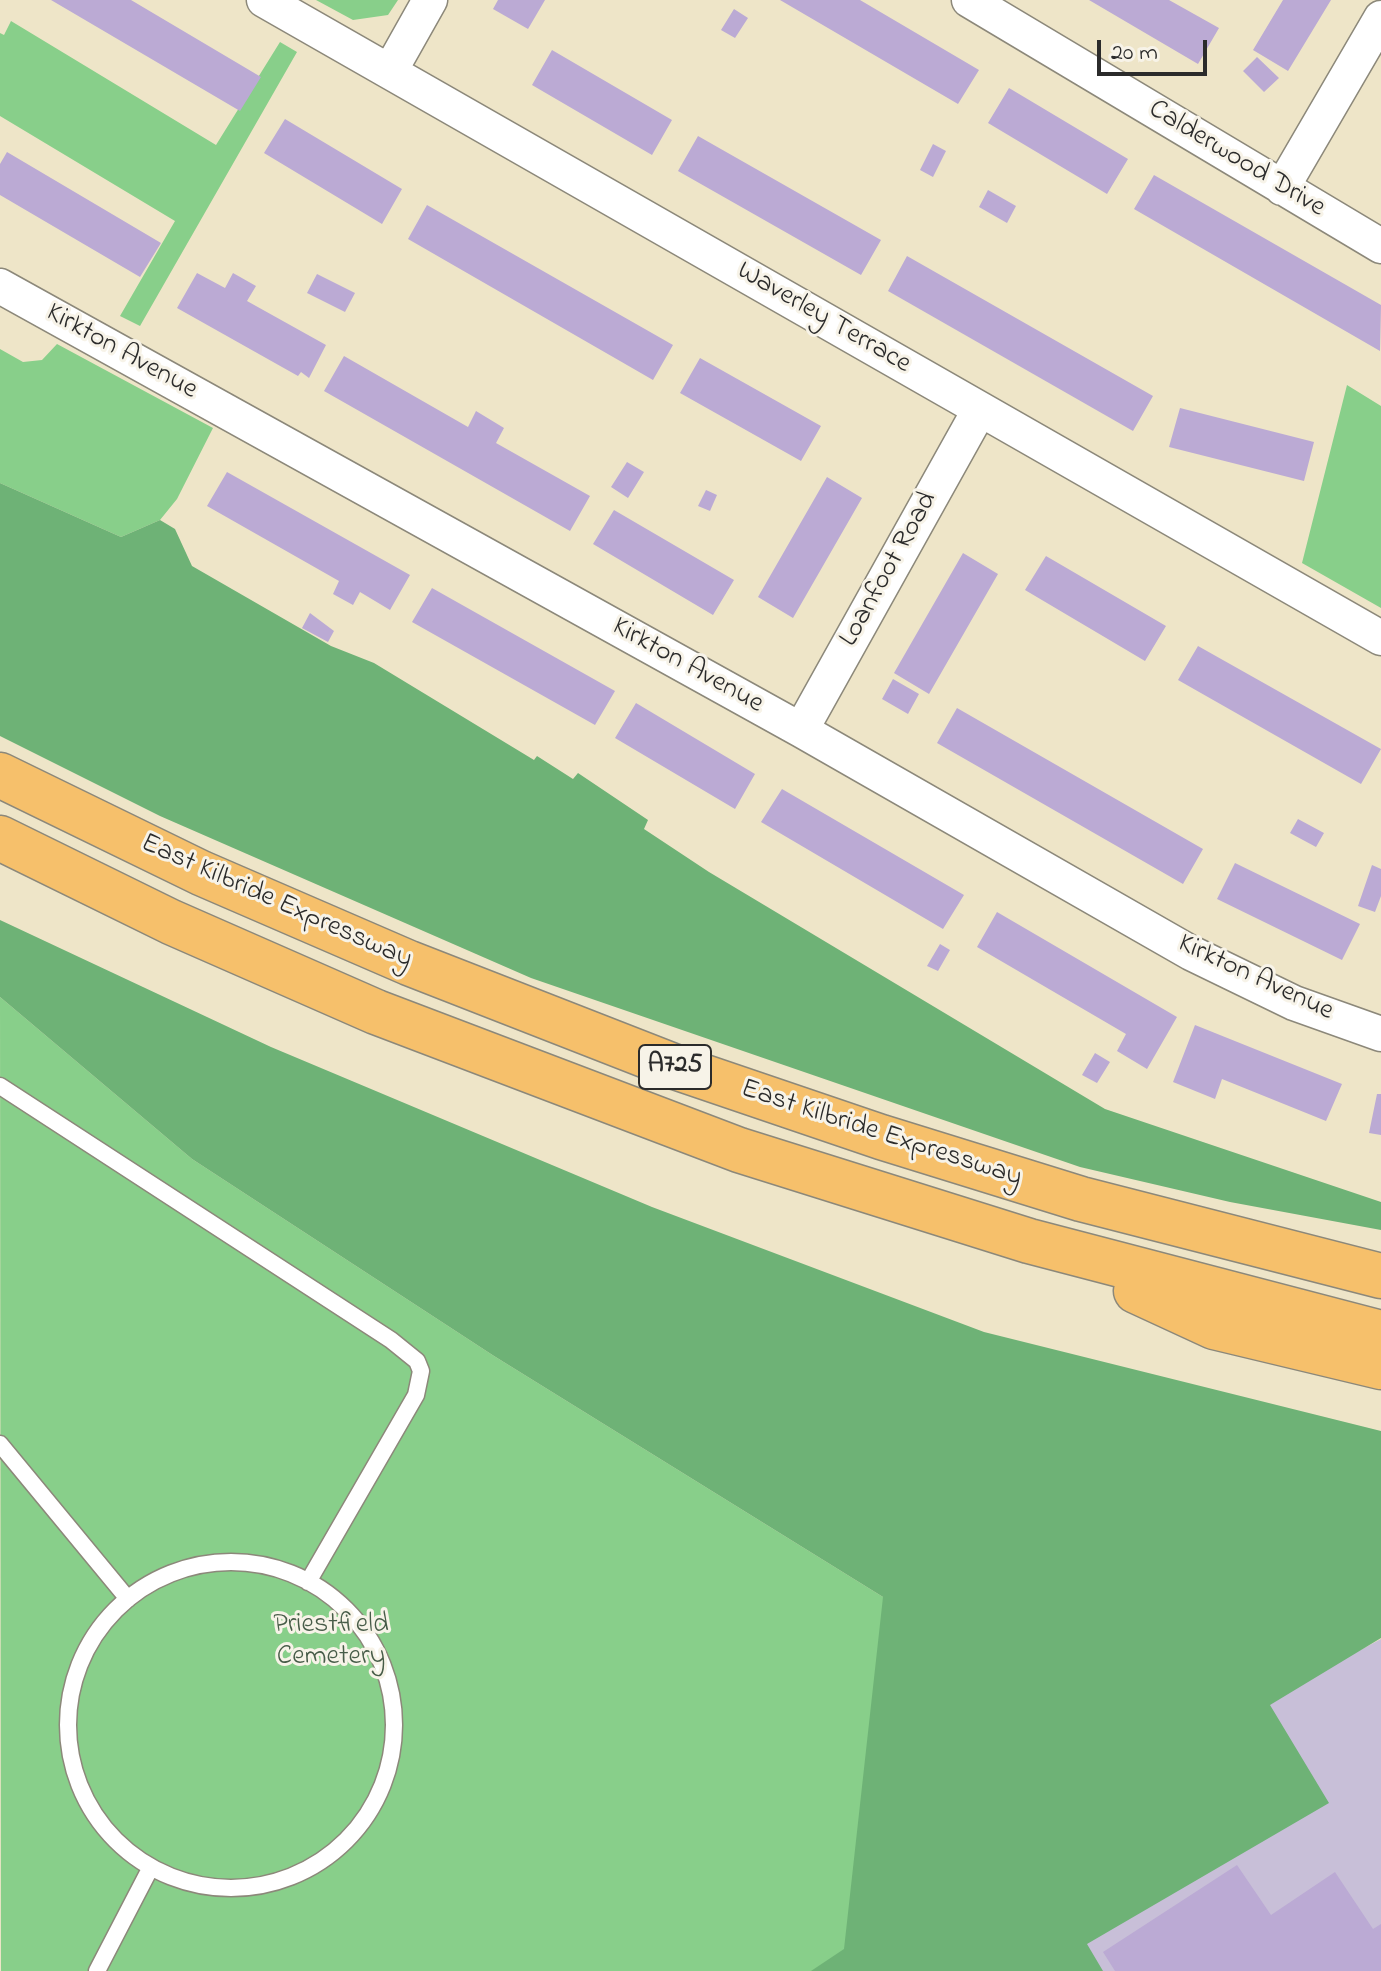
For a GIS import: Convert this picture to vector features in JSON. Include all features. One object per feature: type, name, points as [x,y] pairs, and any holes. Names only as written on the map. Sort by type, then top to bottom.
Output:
[{"type":"highway","name":"East Kilbride Expressway","points":[[0,775],[201,873],[550,1020],[881,1137],[1183,1226],[1381,1276]]},
{"type":"highway","name":"East Kilbride Expressway","points":[[0,838],[171,922],[376,1012],[739,1150],[1029,1241],[1381,1333]]},
{"type":"highway","name":"A725","points":[[1183,1226],[1381,1254]]},
{"type":"highway","name":"A725","points":[[1029,1241],[1214,1327],[1381,1367]]},
{"type":"street","name":"Waverley Terrace","points":[[264,0],[1381,638]]},
{"type":"street","points":[[390,71],[430,0]]},
{"type":"street","name":"Calderwood Drive","points":[[969,0],[1381,246]]},
{"type":"street","points":[[1282,188],[1381,18]]},
{"type":"street","name":"Kirkton Avenue","points":[[0,286],[801,730],[1191,953],[1294,1003],[1381,1034]]},
{"type":"street","name":"Loanfoot Road","points":[[801,730],[980,409]]},
{"type":"lane","points":[[0,1086],[401,1347],[417,1361],[421,1371],[416,1395],[308,1582]]},
{"type":"lane","points":[[0,1444],[128,1599]]},
{"type":"lane","points":[[215,1563],[263,1566],[308,1582],[356,1622],[379,1657],[389,1686],[393,1717],[392,1748],[385,1778],[372,1807],[351,1834],[326,1858],[276,1882],[221,1888],[185,1881],[151,1867],[119,1844],[94,1814],[77,1778],[68,1739],[70,1700],[81,1662],[100,1627],[128,1599],[178,1571],[215,1563]]},
{"type":"lane","points":[[97,1971],[151,1867]]},
{"type":"shaded area","points":[[1381,1639],[1381,1971],[1014,1971],[1132,1772]]},
{"type":"green space","points":[[316,0],[398,0],[388,15],[353,20]]},
{"type":"green space","points":[[11,21],[216,145],[280,42],[297,52],[140,326],[120,316],[175,221],[0,116],[0,33],[4,35]]},
{"type":"green space","points":[[57,344],[213,428],[177,499],[160,520],[121,537],[0,483],[0,349],[23,362],[42,360]]},
{"type":"green space","points":[[1347,385],[1381,406],[1381,608],[1302,563]]},
{"type":"green space","points":[[0,483],[121,537],[160,520],[175,529],[192,566],[331,646],[374,663],[534,760],[537,756],[573,779],[578,773],[648,820],[644,829],[709,872],[1105,1109],[1381,1202],[1381,1230],[1230,1202],[1080,1167],[531,978],[160,816],[0,736]]},
{"type":"green space","points":[[0,920],[271,1047],[652,1207],[984,1332],[1381,1431],[1381,1638],[1270,1705],[1329,1803],[1087,1944],[1103,1971],[811,1971],[844,1949],[883,1597],[494,1356],[192,1159],[0,997]]},
{"type":"green space","name":"Priestfield Cemetery","points":[[0,997],[192,1159],[494,1356],[883,1597],[1014,1971],[1,1971]]},
{"type":"building","points":[[51,0],[131,0],[261,77],[240,111]]},
{"type":"building","points":[[498,0],[545,0],[528,29],[493,9]]},
{"type":"building","points":[[780,0],[860,0],[979,70],[958,104]]},
{"type":"building","points":[[1089,0],[1169,0],[1219,28],[1198,64]]},
{"type":"building","points":[[1283,0],[1331,0],[1288,71],[1253,50]]},
{"type":"building","points":[[734,9],[748,18],[735,38],[721,30]]},
{"type":"building","points":[[552,50],[672,120],[652,155],[532,85]]},
{"type":"building","points":[[1257,57],[1279,78],[1264,92],[1243,71]]},
{"type":"building","points":[[1009,88],[1128,159],[1107,194],[988,123]]},
{"type":"building","points":[[285,119],[402,189],[382,224],[264,153]]},
{"type":"building","points":[[698,136],[881,240],[861,275],[678,171]]},
{"type":"building","points":[[933,144],[946,151],[933,177],[920,170]]},
{"type":"building","points":[[7,152],[161,243],[140,277],[0,195],[0,164]]},
{"type":"building","points":[[1154,175],[1381,305],[1380,351],[1134,209]]},
{"type":"building","points":[[988,190],[1016,206],[1007,223],[979,207]]},
{"type":"building","points":[[427,205],[673,345],[653,380],[408,239]]},
{"type":"building","points":[[907,256],[1153,396],[1133,431],[888,291]]},
{"type":"building","points":[[197,273],[225,288],[233,273],[256,286],[247,301],[326,345],[309,378],[301,372],[298,376],[177,308]]},
{"type":"building","points":[[317,274],[355,293],[345,312],[307,293]]},
{"type":"building","points":[[344,356],[468,427],[476,411],[504,428],[496,443],[590,496],[570,531],[324,391]]},
{"type":"building","points":[[700,358],[821,426],[801,461],[680,393]]},
{"type":"building","points":[[1180,408],[1314,442],[1304,481],[1169,447]]},
{"type":"building","points":[[627,462],[644,472],[628,498],[611,487]]},
{"type":"building","points":[[227,472],[410,575],[390,610],[360,592],[353,605],[333,594],[339,581],[207,506]]},
{"type":"building","points":[[827,477],[862,498],[793,618],[758,597]]},
{"type":"building","points":[[706,490],[717,495],[710,511],[698,506]]},
{"type":"building","points":[[614,510],[734,580],[713,615],[593,544]]},
{"type":"building","points":[[963,553],[998,574],[929,694],[894,673]]},
{"type":"building","points":[[1046,556],[1166,626],[1145,661],[1025,590]]},
{"type":"building","points":[[432,588],[615,691],[595,725],[412,622]]},
{"type":"building","points":[[310,613],[334,631],[328,642],[302,628]]},
{"type":"building","points":[[1198,646],[1381,749],[1361,784],[1178,680]]},
{"type":"building","points":[[893,679],[919,694],[908,714],[882,699]]},
{"type":"building","points":[[636,703],[755,774],[735,809],[615,738]]},
{"type":"building","points":[[957,708],[1203,849],[1183,884],[937,743]]},
{"type":"building","points":[[782,789],[964,895],[943,929],[761,822]]},
{"type":"building","points":[[1298,819],[1324,833],[1316,847],[1290,833]]},
{"type":"building","points":[[1235,863],[1360,924],[1342,960],[1217,899]]},
{"type":"building","points":[[1372,865],[1381,869],[1381,896],[1375,912],[1358,906]]},
{"type":"building","points":[[997,912],[1177,1017],[1147,1069],[1117,1051],[1126,1034],[977,947]]},
{"type":"building","points":[[940,944],[950,950],[938,971],[927,966]]},
{"type":"building","points":[[1195,1025],[1342,1084],[1326,1121],[1222,1079],[1215,1099],[1173,1082]]},
{"type":"building","points":[[1095,1053],[1110,1062],[1097,1083],[1082,1075]]},
{"type":"building","points":[[1377,1094],[1381,1094],[1381,1135],[1369,1133]]},
{"type":"building","points":[[1237,1865],[1271,1915],[1335,1872],[1373,1929],[1381,1924],[1381,1971],[1115,1971],[1103,1952]]}]
